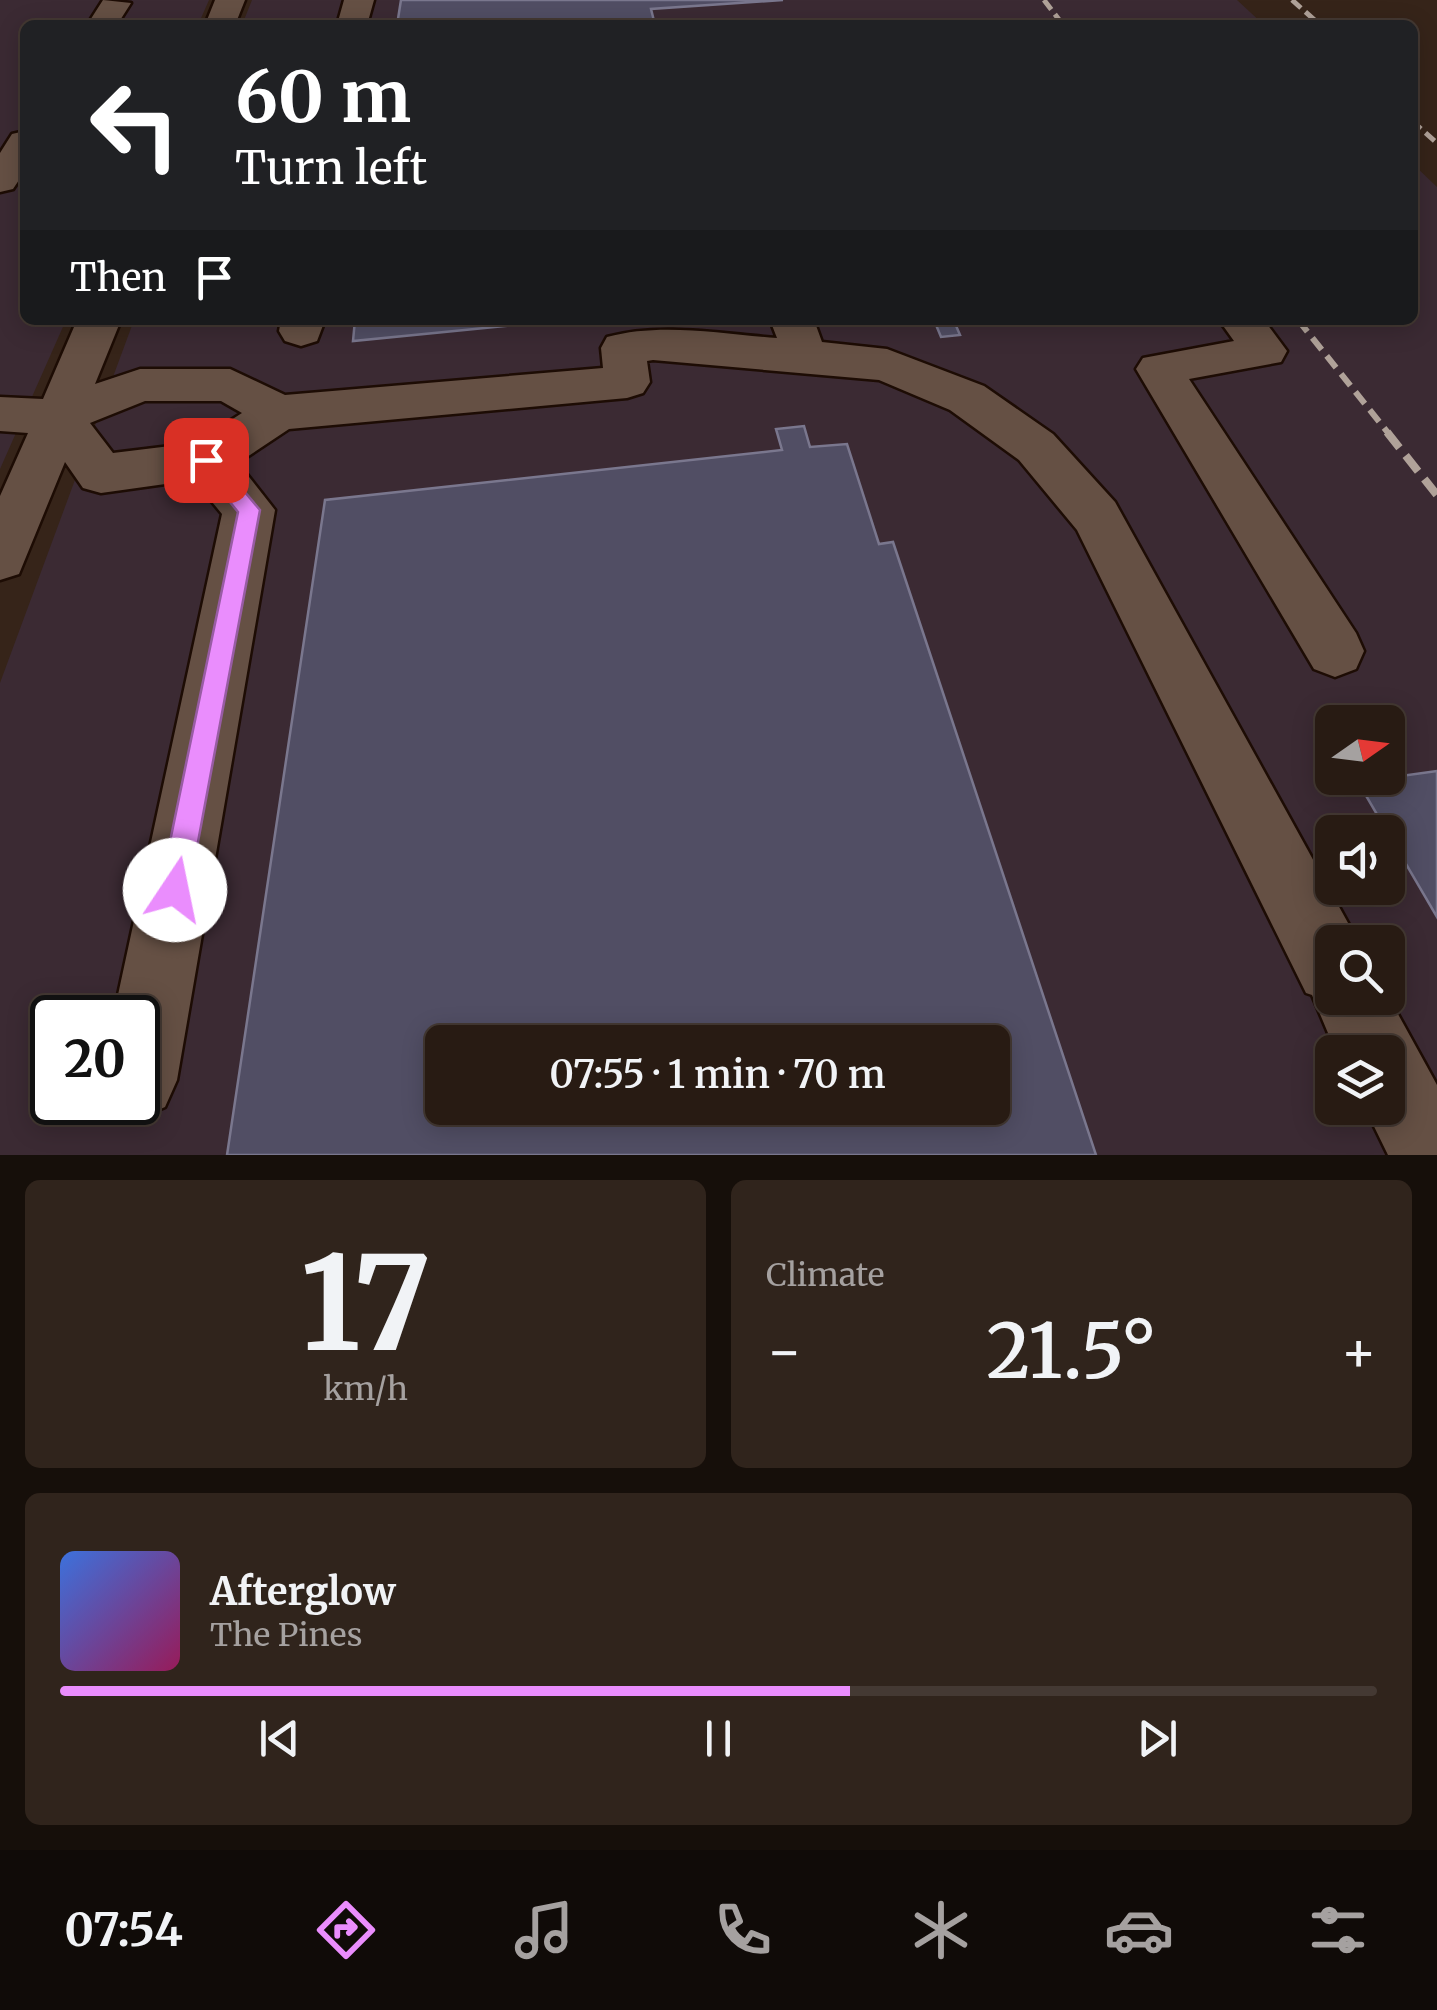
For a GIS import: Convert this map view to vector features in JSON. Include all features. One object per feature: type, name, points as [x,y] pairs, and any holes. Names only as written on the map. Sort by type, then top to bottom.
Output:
[{"type":"street","points":[[0,181],[20,150]]},
{"type":"street","points":[[0,558],[97,325]]},
{"type":"street","points":[[1245,325],[1265,351],[1159,370],[1335,651]]},
{"type":"street","points":[[58,418],[100,474],[206,460],[278,413],[627,382],[623,348],[798,338],[887,365],[967,398],[1036,447],[1096,517],[1315,935]]},
{"type":"street","points":[[0,414],[58,418],[140,385],[230,385],[278,413]]},
{"type":"street","points":[[154,995],[249,510],[206,460]]},
{"type":"street","points":[[1405,1105],[1431,1155]]},
{"type":"shaded area","points":[[0,0],[209,0],[200,20],[20,20],[20,325],[64,325],[0,469]]},
{"type":"shaded area","points":[[252,0],[1237,0],[1259,20],[244,20]]},
{"type":"shaded area","points":[[1418,169],[1437,187],[1437,1155],[0,1155],[0,683],[132,325],[1418,325]]},
{"type":"building","points":[[401,0],[783,0],[651,9],[654,20],[398,20]]},
{"type":"building","points":[[355,325],[516,325],[353,341]]},
{"type":"building","points":[[936,325],[956,325],[960,335],[941,337]]},
{"type":"building","points":[[804,426],[810,447],[847,444],[879,544],[893,542],[1096,1155],[227,1155],[325,500],[782,450],[776,429]]},
{"type":"building","points":[[1437,771],[1437,917],[1405,862],[1405,815],[1377,815],[1366,795],[1405,795],[1405,775]]},
{"type":"railway","points":[[1044,0],[1059,20]]},
{"type":"railway","points":[[1292,0],[1314,20]]},
{"type":"railway","points":[[1418,126],[1437,143]]},
{"type":"railway","points":[[1302,325],[1389,434]]},
{"type":"railway","points":[[1387,432],[1437,495]]},
{"type":"route","points":[[175,890],[249,510],[206,460]]}]
